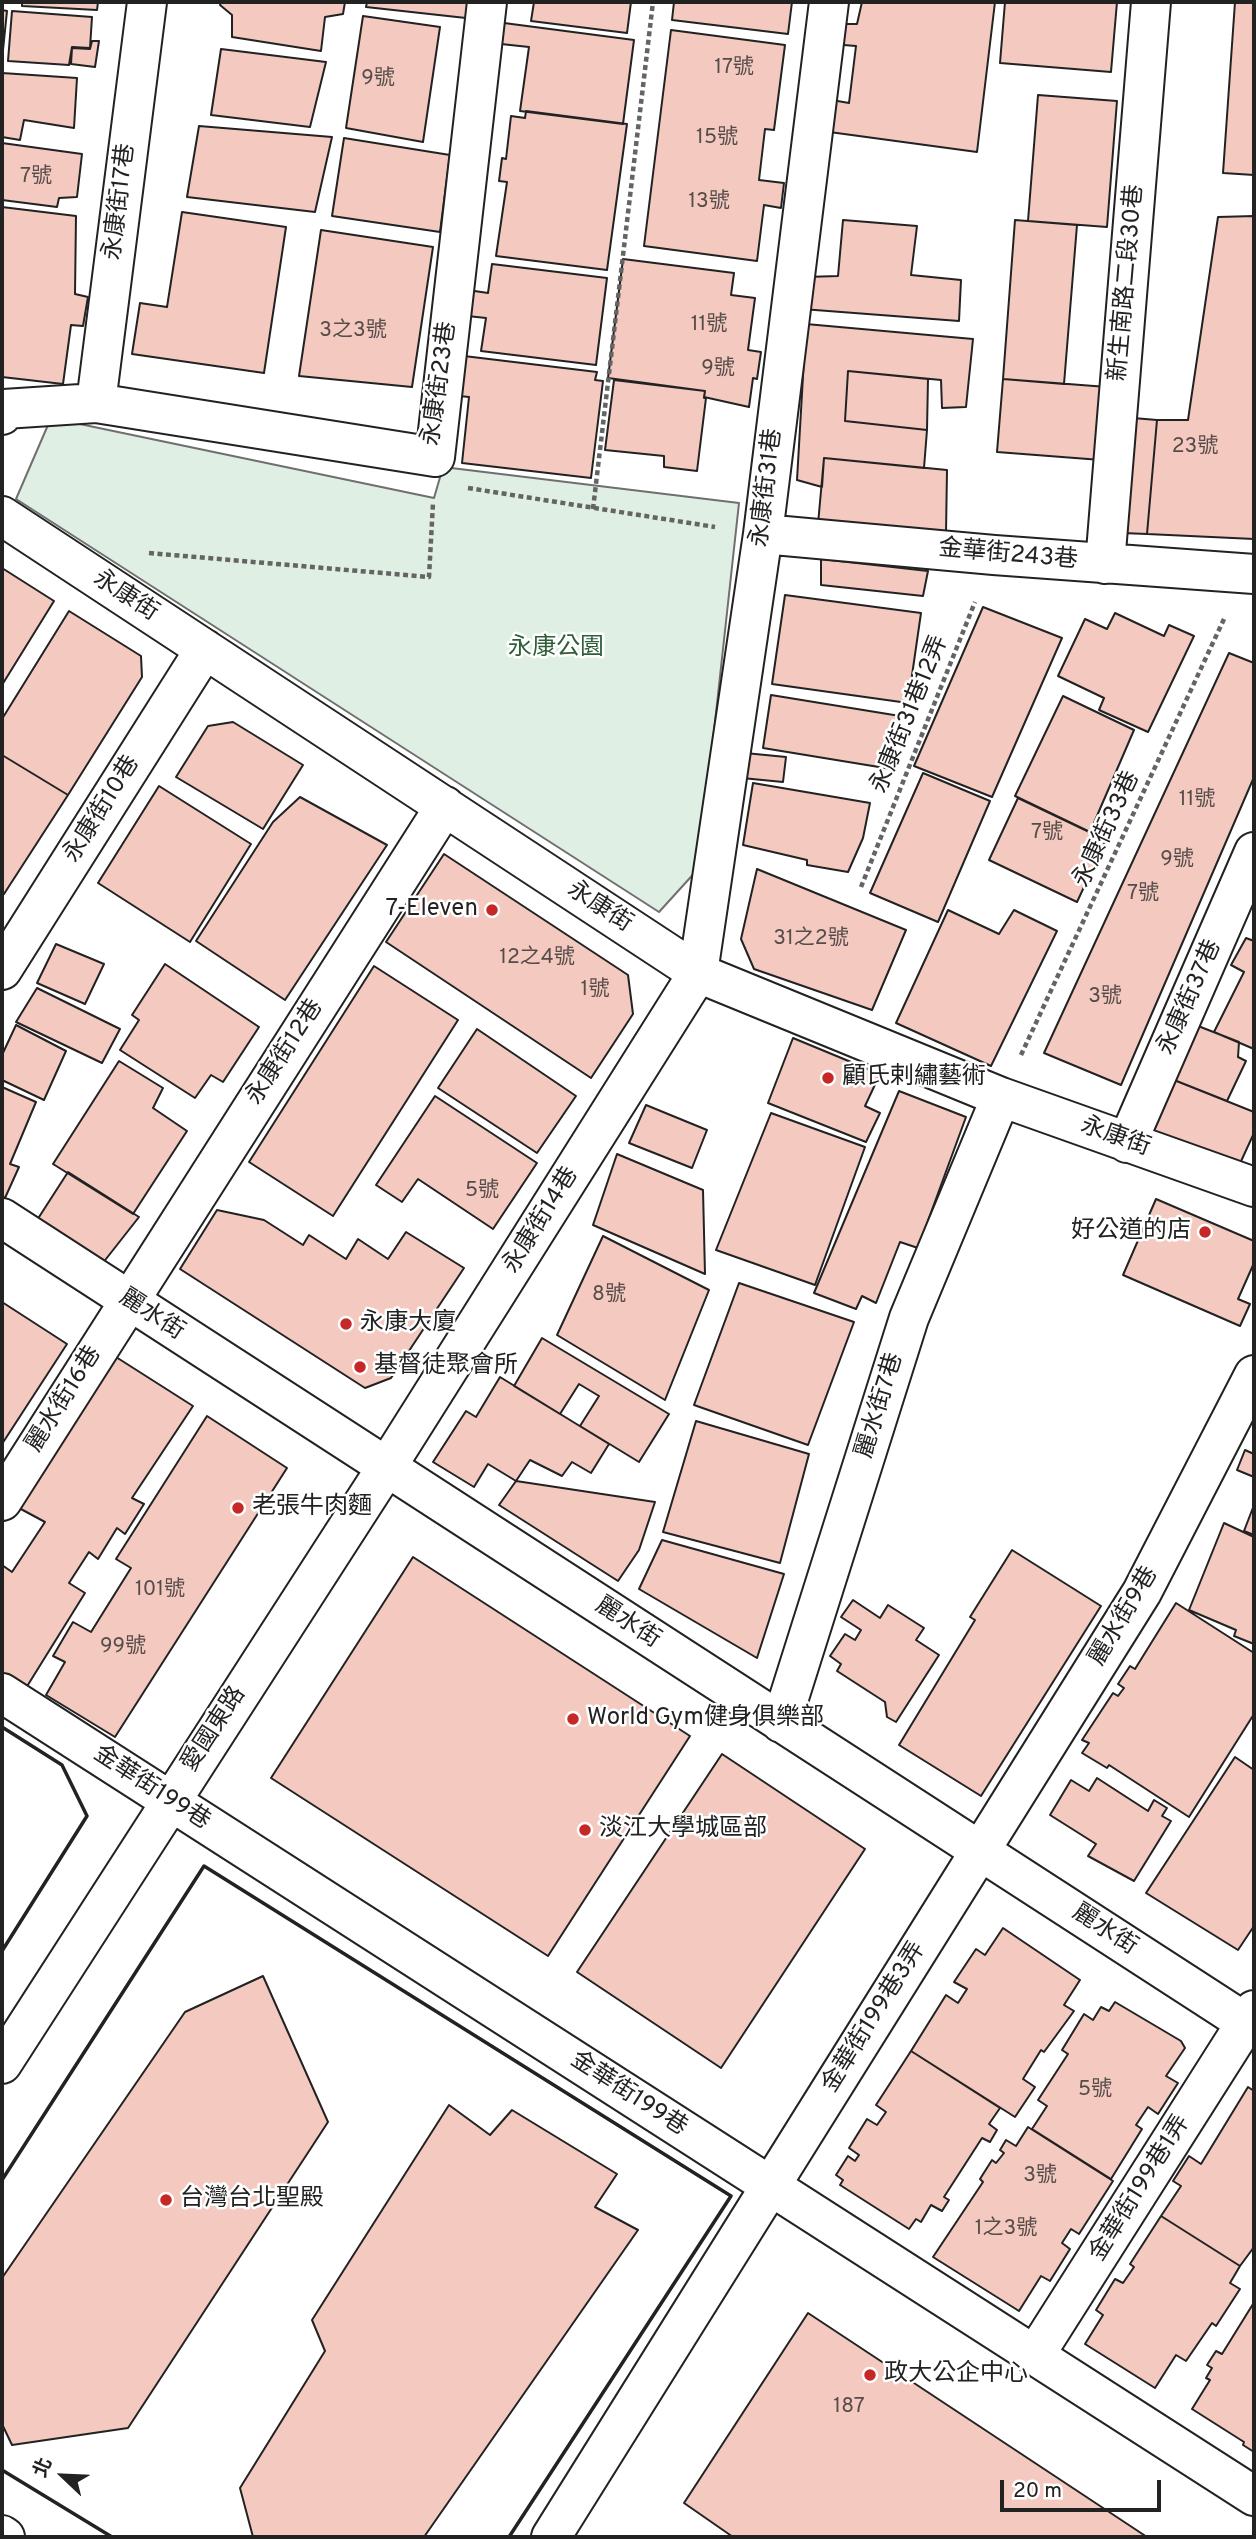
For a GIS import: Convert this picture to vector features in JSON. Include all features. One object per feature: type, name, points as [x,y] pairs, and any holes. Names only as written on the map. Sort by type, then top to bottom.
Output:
[{"type":"street","name":"永康街17巷","points":[[96,402],[147,2]]},
{"type":"street","name":"永康街23巷","points":[[2,415],[4,409],[96,402],[435,457],[487,2]]},
{"type":"street","name":"永康街31巷","points":[[698,973],[763,534],[829,2]]},
{"type":"street","name":"新生南路二段30巷","points":[[1105,564],[1151,2]]},
{"type":"street","name":"永康街","points":[[2,516],[698,973],[1002,1097],[1254,1186]]},
{"type":"street","name":"金華街243巷","points":[[763,534],[1242,574]]},
{"type":"street","name":"永康街10巷","points":[[2,970],[205,649]]},
{"type":"street","name":"永康街12巷","points":[[128,1300],[445,806]]},
{"type":"street","name":"永康街37巷","points":[[1127,1143],[1254,852]]},
{"type":"street","name":"永康街14巷","points":[[386,1468],[698,973]]},
{"type":"street","name":"麗水街7巷","points":[[781,1723],[909,1318],[1002,1097]]},
{"type":"street","name":"麗水街","points":[[2,1218],[981,1852],[1252,2020]]},
{"type":"street","name":"麗水街16巷","points":[[2,1500],[128,1300]]},
{"type":"street","name":"麗水街9巷","points":[[981,1852],[1142,1592],[1254,1375]]},
{"type":"street","name":"愛國東路","points":[[2,2064],[386,1468]]},
{"type":"street","name":"金華街199巷","points":[[2,1693],[1254,2496]]},
{"type":"street","name":"金華街199巷3弄","points":[[551,2537],[769,2185],[981,1852]]},
{"type":"street","name":"金華街199巷1弄","points":[[1035,2355],[1252,2020]]},
{"type":"path","points":[[593,509],[653,2]]},
{"type":"path","points":[[435,457],[464,487],[763,534]]},
{"type":"path","points":[[140,552],[429,577],[435,457]]},
{"type":"path","name":"永康街31巷12弄","points":[[861,887],[993,555]]},
{"type":"path","name":"永康街33巷","points":[[1002,1097],[1224,622],[1242,574]]},
{"type":"green space","name":"永康公園","points":[[51,418],[434,498],[443,467],[739,503],[699,868],[659,912],[16,499]]},
{"type":"building","points":[[22,2],[98,2],[97,10],[22,6]]},
{"type":"building","points":[[221,2],[345,2],[343,14],[325,17],[321,51],[232,37],[232,15],[220,5]]},
{"type":"building","points":[[367,2],[477,2],[475,19],[366,7]]},
{"type":"building","points":[[534,2],[631,2],[627,33],[531,21]]},
{"type":"building","points":[[674,2],[792,2],[788,34],[672,20]]},
{"type":"building","points":[[862,2],[995,2],[977,152],[822,131],[826,99],[849,103],[856,46],[831,44],[834,24],[857,24]]},
{"type":"building","points":[[1005,2],[1117,2],[1111,72],[1000,63]]},
{"type":"building","points":[[1235,2],[1254,2],[1254,175],[1223,173]]},
{"type":"building","points":[[2,10],[7,11],[2,60]]},
{"type":"building","points":[[12,11],[92,17],[90,48],[72,47],[69,65],[8,61]]},
{"type":"building","points":[[363,16],[440,27],[423,142],[346,128]]},
{"type":"building","points":[[504,23],[634,40],[623,124],[520,111],[529,47],[501,44]]},
{"type":"building","points":[[671,30],[785,45],[774,130],[765,129],[759,180],[784,183],[781,208],[764,205],[757,261],[644,246]]},
{"type":"building","points":[[92,41],[99,41],[95,67],[71,64],[72,48],[90,49]]},
{"type":"building","points":[[221,49],[326,62],[310,127],[211,115]]},
{"type":"building","points":[[2,73],[77,78],[74,128],[24,120],[20,140],[2,137]]},
{"type":"building","points":[[1038,95],[1117,101],[1107,227],[1028,221]]},
{"type":"building","points":[[526,111],[627,124],[607,270],[496,256],[507,182],[499,181],[502,158],[506,159],[511,116],[525,118]]},
{"type":"building","points":[[199,126],[332,137],[315,212],[187,197]]},
{"type":"building","points":[[344,138],[450,155],[440,232],[332,216]]},
{"type":"building","points":[[2,143],[82,154],[77,197],[59,198],[57,207],[2,200]]},
{"type":"building","points":[[2,207],[76,216],[75,294],[88,297],[83,326],[71,325],[63,384],[2,377]]},
{"type":"building","points":[[182,212],[286,227],[264,373],[132,354],[140,303],[167,307]]},
{"type":"building","points":[[1254,216],[1254,539],[1147,534],[1157,420],[1188,420],[1218,217]]},
{"type":"building","points":[[843,220],[917,226],[911,275],[961,280],[959,321],[802,309],[805,277],[838,276]]},
{"type":"building","points":[[1015,220],[1077,225],[1064,384],[1003,379]]},
{"type":"building","points":[[321,230],[433,247],[412,387],[299,376]]},
{"type":"building","points":[[623,259],[734,273],[731,295],[755,298],[748,350],[761,352],[757,379],[753,378],[749,407],[704,397],[705,391],[608,378]]},
{"type":"building","points":[[492,264],[607,278],[596,365],[481,351],[486,318],[458,315],[461,289],[488,293]]},
{"type":"building","points":[[806,324],[973,339],[966,407],[942,408],[941,380],[848,371],[845,421],[927,430],[924,468],[824,458],[822,487],[797,480]]},
{"type":"building","points":[[464,356],[597,372],[595,380],[603,381],[591,478],[462,463],[469,397],[459,396]]},
{"type":"building","points":[[848,371],[928,379],[927,430],[845,421]]},
{"type":"building","points":[[1003,379],[1120,388],[1114,461],[997,452]]},
{"type":"building","points":[[614,380],[705,391],[697,471],[664,467],[664,456],[605,450]]},
{"type":"building","points":[[1133,418],[1157,420],[1147,534],[1122,533]]},
{"type":"building","points":[[824,458],[947,470],[946,533],[818,524]]},
{"type":"building","points":[[821,559],[928,571],[923,596],[821,585]]},
{"type":"building","points":[[2,568],[54,601],[2,685]]},
{"type":"building","points":[[785,595],[921,613],[908,703],[772,684]]},
{"type":"building","points":[[983,607],[1062,638],[992,797],[914,766]]},
{"type":"building","points":[[69,611],[141,656],[142,677],[68,795],[2,755],[2,719]]},
{"type":"building","points":[[1115,613],[1164,636],[1169,625],[1194,636],[1148,732],[1099,710],[1104,698],[1058,676],[1085,619],[1107,629]]},
{"type":"building","points":[[1229,653],[1254,663],[1254,777],[1121,1085],[1044,1053]]},
{"type":"building","points":[[771,695],[900,716],[891,769],[763,748]]},
{"type":"building","points":[[1063,696],[1134,730],[1090,832],[1015,796]]},
{"type":"building","points":[[233,722],[303,765],[263,829],[176,777],[208,726]]},
{"type":"building","points":[[745,753],[786,757],[783,782],[742,778]]},
{"type":"building","points":[[2,755],[68,795],[4,894],[2,892]]},
{"type":"building","points":[[923,773],[990,801],[938,922],[870,893]]},
{"type":"building","points":[[753,783],[870,803],[863,838],[848,872],[807,865],[807,860],[743,845]]},
{"type":"building","points":[[159,786],[251,844],[190,942],[98,883]]},
{"type":"building","points":[[300,797],[387,845],[285,1000],[196,941],[273,822]]},
{"type":"building","points":[[1018,798],[1106,840],[1077,902],[989,860]]},
{"type":"building","points":[[444,854],[628,975],[633,1014],[591,1078],[386,942]]},
{"type":"building","points":[[757,869],[906,930],[872,1010],[754,969],[741,939]]},
{"type":"building","points":[[948,910],[999,934],[1014,910],[1057,931],[991,1066],[896,1023]]},
{"type":"building","points":[[1246,938],[1254,941],[1254,1049],[1214,1032],[1244,972],[1231,965]]},
{"type":"building","points":[[56,944],[104,964],[85,1004],[37,983]]},
{"type":"building","points":[[165,964],[259,1027],[223,1082],[211,1075],[195,1098],[120,1050],[139,1020],[132,1015]]},
{"type":"building","points":[[374,966],[458,1020],[333,1216],[249,1162]]},
{"type":"building","points":[[37,988],[120,1029],[102,1063],[16,1022]]},
{"type":"building","points":[[1193,1024],[1239,1042],[1238,1057],[1246,1061],[1227,1101],[1169,1078]]},
{"type":"building","points":[[16,1025],[66,1051],[44,1100],[2,1080],[2,1055]]},
{"type":"building","points":[[477,1029],[576,1096],[537,1153],[438,1088]]},
{"type":"building","points":[[793,1038],[880,1074],[865,1106],[880,1113],[866,1142],[768,1103]]},
{"type":"building","points":[[119,1061],[163,1088],[153,1108],[187,1131],[133,1214],[53,1164]]},
{"type":"building","points":[[1169,1078],[1254,1112],[1254,1133],[1237,1170],[1158,1146],[1151,1124]]},
{"type":"building","points":[[2,1087],[36,1102],[10,1164],[19,1167],[5,1198],[2,1196]]},
{"type":"building","points":[[899,1091],[966,1117],[918,1248],[900,1242],[876,1303],[862,1296],[856,1309],[814,1293]]},
{"type":"building","points":[[435,1096],[537,1163],[493,1229],[418,1179],[402,1202],[376,1185]]},
{"type":"building","points":[[646,1105],[707,1130],[692,1168],[629,1143]]},
{"type":"building","points":[[771,1113],[865,1147],[815,1285],[716,1250]]},
{"type":"building","points":[[617,1154],[703,1190],[705,1274],[593,1225]]},
{"type":"building","points":[[68,1172],[139,1217],[95,1273],[30,1231]]},
{"type":"building","points":[[1156,1199],[1254,1241],[1254,1263],[1238,1299],[1250,1304],[1240,1326],[1123,1275]]},
{"type":"building","name":"永康大廈","points":[[217,1210],[264,1220],[303,1245],[309,1235],[346,1259],[358,1239],[388,1259],[406,1232],[464,1268],[391,1378],[365,1388],[180,1269]]},
{"type":"building","points":[[603,1236],[709,1290],[665,1400],[557,1335]]},
{"type":"building","points":[[739,1283],[854,1322],[808,1445],[694,1405]]},
{"type":"building","points":[[2,1302],[67,1344],[2,1444]]},
{"type":"building","points":[[542,1338],[669,1414],[639,1462],[580,1426],[599,1396],[579,1384],[560,1414],[514,1386]]},
{"type":"building","points":[[116,1357],[193,1406],[132,1498],[144,1504],[125,1534],[117,1528],[98,1559],[89,1552],[69,1583],[85,1593],[26,1688],[2,1673],[2,1565],[12,1572],[45,1522],[19,1508]]},
{"type":"building","points":[[500,1377],[609,1444],[591,1473],[572,1462],[562,1476],[530,1460],[516,1481],[488,1464],[474,1487],[433,1462],[466,1411],[476,1417]]},
{"type":"building","points":[[207,1416],[287,1468],[115,1737],[46,1695],[65,1662],[53,1656],[73,1622],[91,1632],[131,1568],[116,1559]]},
{"type":"building","points":[[696,1421],[809,1454],[780,1563],[663,1532]]},
{"type":"building","points":[[1245,1450],[1254,1454],[1254,1477],[1237,1470]]},
{"type":"building","points":[[516,1481],[655,1502],[639,1550],[618,1581],[499,1505]]},
{"type":"building","points":[[1254,1505],[1254,1535],[1244,1531]]},
{"type":"building","points":[[1224,1523],[1254,1537],[1254,1644],[1234,1636],[1236,1630],[1189,1610]]},
{"type":"building","points":[[662,1540],[784,1574],[757,1658],[639,1589]]},
{"type":"building","points":[[1012,1550],[1101,1606],[981,1796],[899,1745],[975,1620],[970,1617]]},
{"type":"building","points":[[413,1557],[690,1736],[548,1956],[271,1778]]},
{"type":"building","points":[[853,1600],[880,1618],[888,1605],[924,1628],[916,1640],[939,1655],[896,1722],[887,1717],[885,1702],[837,1671],[841,1664],[830,1656],[845,1634],[855,1640],[861,1630],[841,1617]]},
{"type":"building","points":[[1176,1603],[1254,1653],[1254,1714],[1189,1817],[1109,1765],[1107,1768],[1082,1753],[1089,1743],[1082,1740],[1113,1693],[1118,1696],[1124,1688],[1118,1684],[1130,1666],[1135,1669]]},
{"type":"building","points":[[722,1754],[865,1849],[721,2068],[577,1972]]},
{"type":"building","points":[[1235,1757],[1254,1770],[1254,1926],[1238,1950],[1146,1893]]},
{"type":"building","points":[[1097,1778],[1148,1811],[1154,1800],[1167,1808],[1162,1816],[1171,1821],[1134,1881],[1088,1856],[1096,1844],[1050,1815],[1071,1780],[1089,1791]]},
{"type":"building","points":[[1003,1928],[1080,1980],[1064,2005],[1074,2011],[1044,2052],[1041,2050],[1023,2079],[1035,2087],[1015,2117],[911,2051],[946,1995],[958,2003],[967,1989],[954,1982],[976,1949],[985,1955]]},
{"type":"building","name":"台灣台北聖殿","points":[[263,1976],[328,2122],[128,2428],[12,2445],[2,2424],[2,2278],[185,2012]]},
{"type":"building","points":[[1115,2002],[1181,2041],[1185,2048],[1166,2076],[1178,2083],[1158,2114],[1148,2107],[1136,2125],[1142,2129],[1111,2179],[1032,2129],[1047,2106],[1038,2100],[1068,2054],[1062,2050],[1084,2014],[1093,2020],[1101,2007],[1109,2011]]},
{"type":"building","points":[[911,2051],[1000,2108],[989,2124],[997,2130],[990,2142],[982,2138],[944,2197],[949,2200],[942,2211],[931,2205],[921,2222],[916,2219],[909,2229],[840,2185],[843,2180],[836,2175],[848,2156],[855,2161],[859,2155],[849,2148],[867,2119],[877,2125],[886,2112],[876,2105]]},
{"type":"building","points":[[1248,2087],[1254,2091],[1254,2247],[1240,2266],[1161,2216],[1181,2186],[1173,2181],[1189,2156],[1201,2164]]},
{"type":"building","points":[[449,2105],[490,2135],[512,2110],[617,2174],[595,2207],[638,2230],[424,2537],[253,2537],[240,2488],[325,2351],[312,2320]]},
{"type":"building","points":[[1028,2127],[1113,2181],[1079,2234],[1071,2229],[1062,2243],[1070,2249],[1050,2281],[1041,2276],[1019,2311],[933,2257],[983,2182],[980,2179],[992,2160],[996,2163],[1004,2153],[1000,2150],[1006,2140],[1016,2146]]},
{"type":"building","points":[[1161,2216],[1240,2266],[1230,2283],[1240,2289],[1216,2326],[1212,2323],[1186,2361],[1176,2355],[1155,2388],[1085,2344],[1103,2315],[1096,2310],[1115,2279],[1123,2283],[1134,2267],[1130,2264]]},
{"type":"building","points":[[1253,2304],[1254,2452],[1243,2445],[1244,2442],[1192,2409],[1210,2380],[1206,2378],[1212,2368],[1207,2365],[1216,2351],[1222,2354]]},
{"type":"building","points":[[808,2313],[1147,2537],[733,2537],[684,2503]]},
{"type":"wall","points":[[2,1727],[62,1765],[87,1816],[2,1951]]},
{"type":"wall","points":[[2,2180],[204,1866],[731,2196],[509,2537]]},
{"type":"wall","points":[[2,2470],[112,2537]]},
{"type":"place","name":"7-Eleven","points":[[492,910]]},
{"type":"place","name":"顧氏剌繡藝術","points":[[828,1078]]},
{"type":"place","name":"好公道的店","points":[[1205,1232]]},
{"type":"place","name":"永康大廈","points":[[346,1324]]},
{"type":"place","name":"基督徒聚會所","points":[[360,1367]]},
{"type":"place","name":"老張牛肉麵","points":[[238,1508]]},
{"type":"place","name":"World Gym健身俱樂部","points":[[573,1719]]},
{"type":"place","name":"淡江大學城區部","points":[[585,1830]]},
{"type":"place","name":"台灣台北聖殿","points":[[166,2200]]},
{"type":"place","name":"政大公企中心","points":[[870,2375]]}]
